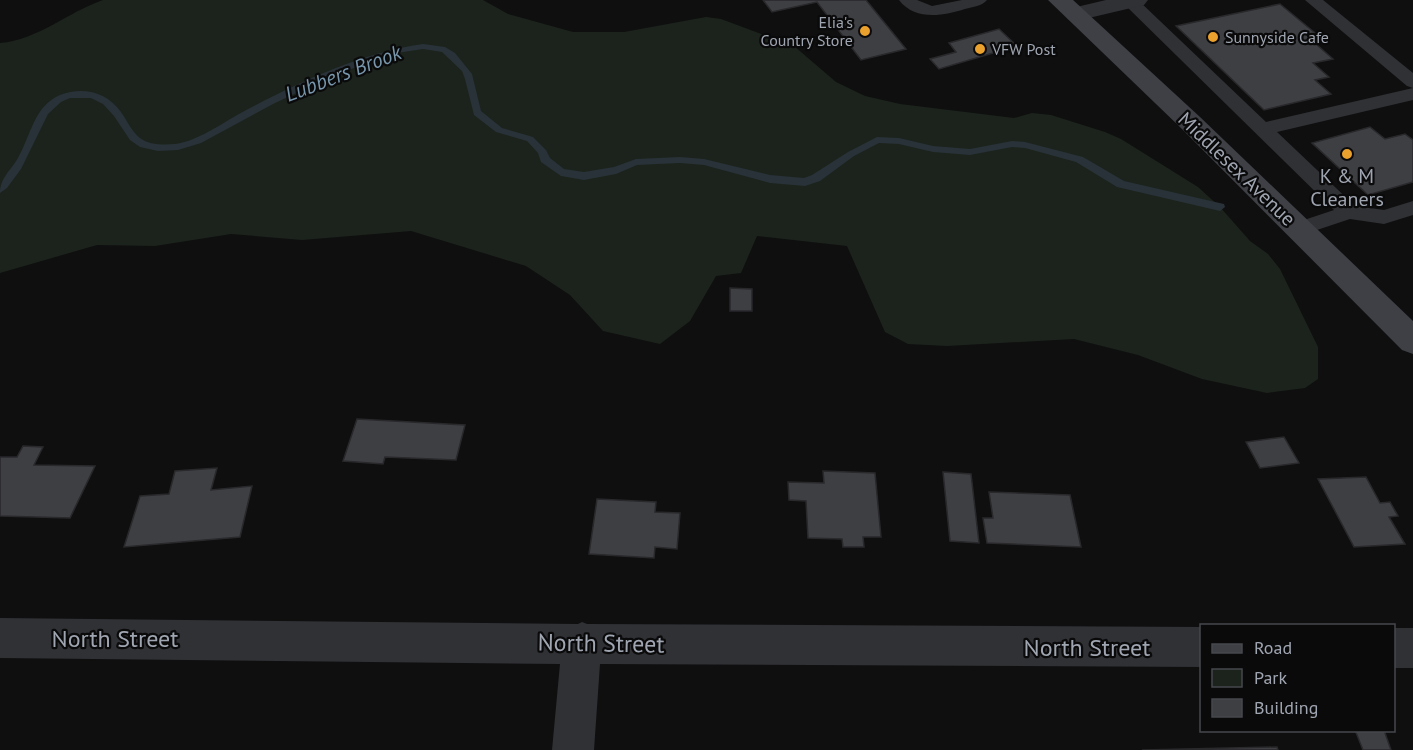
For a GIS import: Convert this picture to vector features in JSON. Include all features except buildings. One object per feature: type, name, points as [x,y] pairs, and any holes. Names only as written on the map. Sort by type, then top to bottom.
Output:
[{"type":"main road","name":"Middlesex Avenue","points":[[1068,7],[1413,341]]},
{"type":"street","points":[[1068,7],[1133,1]]},
{"type":"street","name":"North Street","points":[[0,638],[582,642],[893,647],[1200,647]]},
{"type":"street","points":[[573,750],[582,642]]},
{"type":"street","points":[[1395,648],[1413,648]]},
{"type":"lane","points":[[907,0],[916,8],[930,12],[979,0]]},
{"type":"lane","points":[[1313,0],[1413,82]]},
{"type":"lane","points":[[1133,1],[1348,212]]},
{"type":"lane","points":[[1262,129],[1413,94]]},
{"type":"lane","points":[[1299,229],[1348,212],[1384,217],[1413,208]]},
{"type":"green space","points":[[103,0],[483,0],[508,14],[573,32],[624,32],[706,17],[721,19],[794,46],[836,82],[865,96],[900,104],[1014,118],[1032,113],[1051,115],[1121,139],[1198,187],[1220,207],[1250,241],[1268,254],[1280,269],[1318,347],[1318,379],[1305,388],[1267,393],[1202,379],[1138,355],[1074,339],[947,346],[908,344],[885,332],[847,246],[757,236],[741,273],[716,276],[690,321],[660,344],[603,331],[570,295],[526,266],[411,231],[302,240],[231,234],[155,246],[97,245],[0,273],[0,43],[27,37]]},
{"type":"waterway","name":"Lubbers Brook","points":[[0,189],[21,161],[45,112],[51,105],[67,96],[92,95],[106,102],[131,135],[143,144],[163,148],[178,147],[198,141],[271,101],[334,72],[366,59],[397,50],[423,46],[445,50],[460,63],[468,74],[477,113],[499,130],[530,139],[543,152],[545,160],[561,172],[584,176],[616,170],[636,162],[680,160],[704,162],[770,179],[805,182],[816,178],[851,154],[877,140],[899,141],[933,149],[970,152],[1012,144],[1025,145],[1079,159],[1121,184],[1220,207]]},
{"type":"place","name":"Elia's Country Store","points":[[865,31]]},
{"type":"place","name":"Sunnyside Cafe","points":[[1213,37]]},
{"type":"place","name":"VFW Post","points":[[980,49]]},
{"type":"place","name":"K & M Cleaners","points":[[1347,154]]}]
